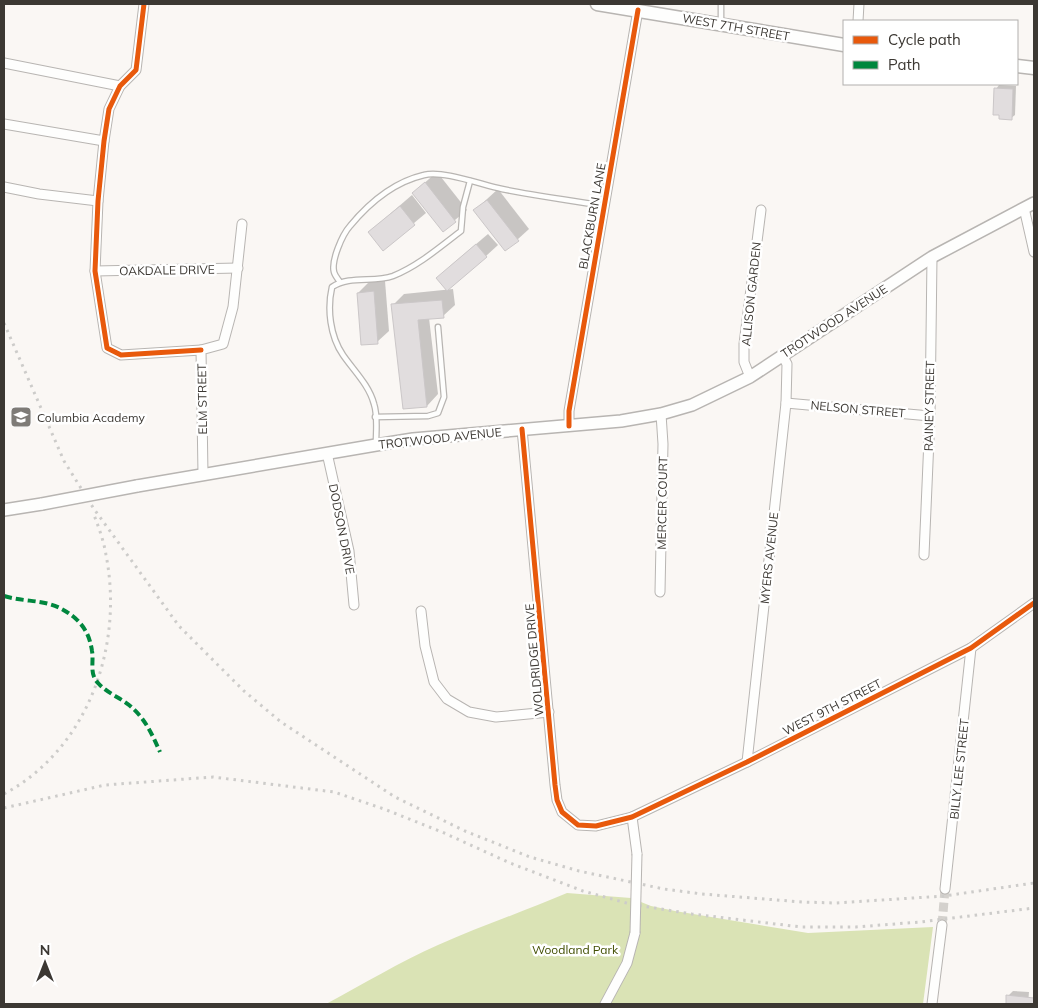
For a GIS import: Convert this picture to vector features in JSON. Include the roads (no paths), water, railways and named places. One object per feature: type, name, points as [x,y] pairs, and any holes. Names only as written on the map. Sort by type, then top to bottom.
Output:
[{"type":"main road","name":"WEST 7TH STREET","points":[[597,4],[843,45]]},
{"type":"main road","points":[[1018,66],[1034,68]]},
{"type":"main road","name":"TROTWOOD AVENUE","points":[[4,510],[376,444],[412,439],[621,421],[661,414],[692,405],[750,377],[932,258],[1029,205]]},
{"type":"street","points":[[144,4],[136,70],[120,86],[109,109],[98,201],[95,271],[108,348],[121,355],[201,350]]},
{"type":"street","points":[[858,20],[860,4]]},
{"type":"street","name":"BLACKBURN LANE","points":[[569,426],[569,411],[638,10]]},
{"type":"street","points":[[4,62],[120,86]]},
{"type":"street","points":[[4,124],[104,141]]},
{"type":"street","points":[[4,187],[98,201]]},
{"type":"street","points":[[1029,205],[1034,252]]},
{"type":"street","name":"ALLISON GARDEN","points":[[750,377],[744,362],[744,344],[760,210]]},
{"type":"street","name":"ELM STREET","points":[[203,474],[201,350],[224,344],[233,306],[242,224]]},
{"type":"street","name":"RAINEY STREET","points":[[924,555],[930,416],[932,258]]},
{"type":"street","name":"OAKDALE DRIVE","points":[[95,271],[238,268]]},
{"type":"street","name":"MYERS AVENUE","points":[[747,762],[786,403],[787,364],[782,355]]},
{"type":"street","name":"NELSON STREET","points":[[786,403],[930,416]]},
{"type":"street","name":"MERCER COURT","points":[[660,592],[663,444],[661,414]]},
{"type":"street","name":"WOLDRIDGE DRIVE","points":[[522,429],[557,800],[562,812],[578,825],[596,826],[632,817]]},
{"type":"street","name":"DODSON DRIVE","points":[[327,453],[349,550],[354,606]]},
{"type":"street","name":"WEST 9TH STREET","points":[[632,817],[747,762],[972,648],[1034,603]]},
{"type":"street","points":[[421,611],[425,646],[434,682],[447,699],[469,712],[496,717],[549,712]]},
{"type":"street","name":"BILLY LEE STREET","points":[[946,889],[972,648]]},
{"type":"street","points":[[605,1004],[628,963],[635,933],[637,854],[632,817]]},
{"type":"street","points":[[932,1004],[942,925]]},
{"type":"lane","points":[[721,4],[721,25]]},
{"type":"lane","points":[[340,282],[334,272],[336,252],[346,230],[389,189],[426,174],[448,176],[502,189],[604,206]]},
{"type":"lane","points":[[376,444],[375,405],[369,390],[342,354],[333,338],[330,298],[332,287],[340,282],[391,276],[415,265],[461,230],[463,208],[470,182]]},
{"type":"lane","points":[[375,417],[428,416],[438,413],[444,397],[438,327]]},
{"type":"tunnel","points":[[942,925],[945,889]]},
{"type":"railway","points":[[4,323],[64,461],[94,509],[179,626],[244,691],[281,722],[395,797],[465,831],[530,857],[579,871],[664,889],[702,894],[836,903],[944,896],[1034,883]]},
{"type":"railway","points":[[4,794],[33,775],[58,750],[78,723],[93,692],[104,659],[109,624],[110,590],[105,550],[94,515]]},
{"type":"railway","points":[[4,808],[105,785],[213,777],[334,792],[442,832],[510,863],[583,891],[630,904],[692,914],[801,927],[856,927],[920,922],[1034,908]]},
{"type":"place","name":"Columbia Academy","points":[[21,417]]},
{"type":"park label","name":"Woodland Park","points":[[575,949]]}]
